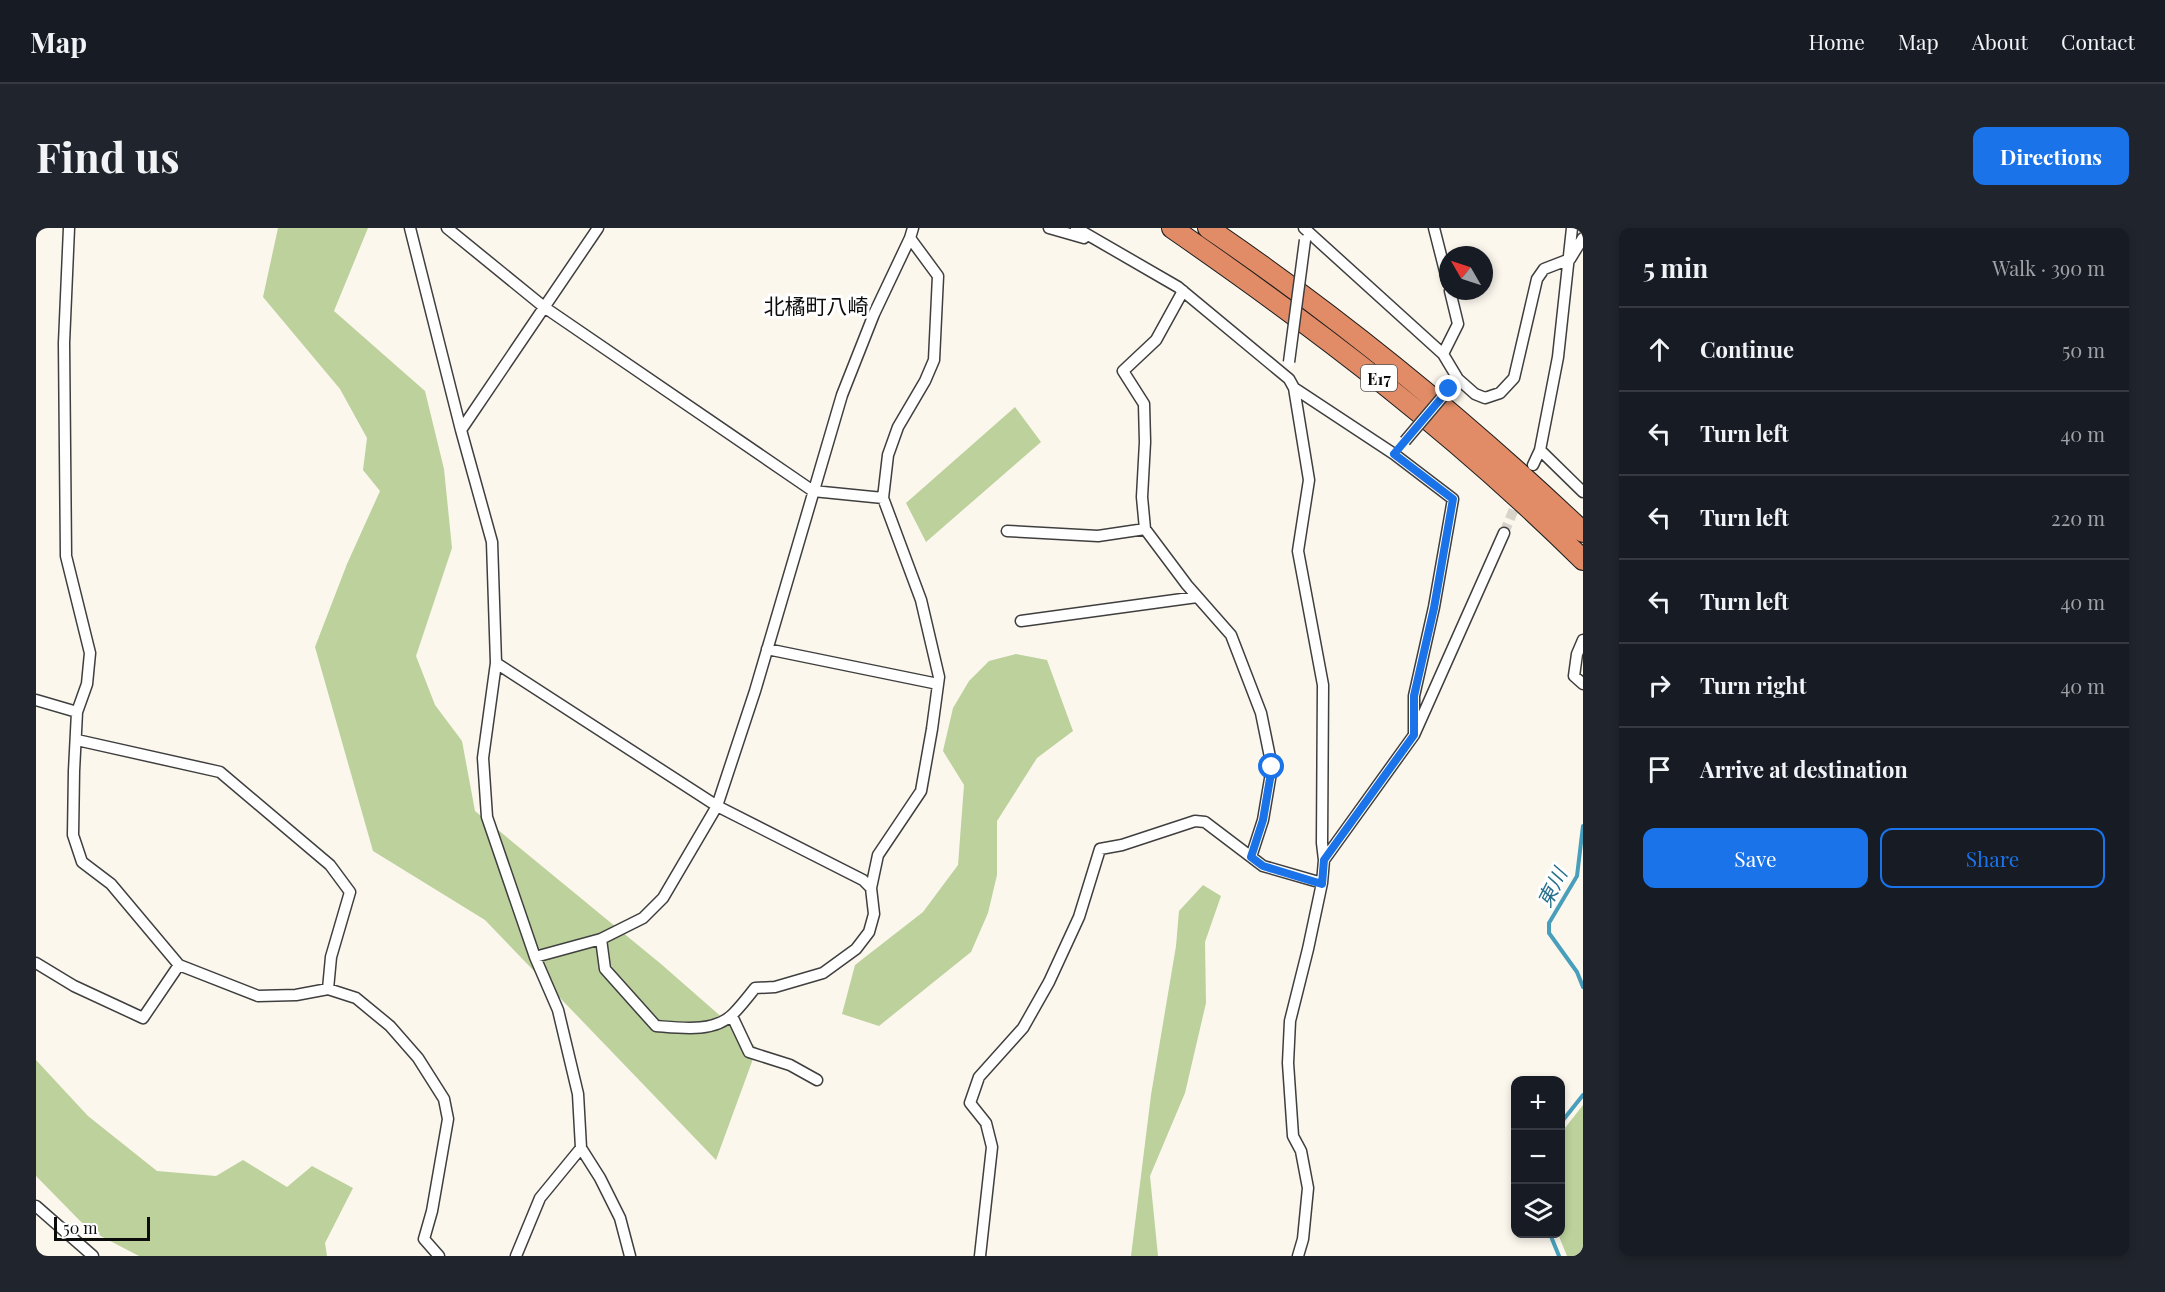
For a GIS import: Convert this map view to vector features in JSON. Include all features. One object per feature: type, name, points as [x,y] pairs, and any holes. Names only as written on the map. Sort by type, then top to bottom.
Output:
[{"type":"highway","name":"E17","points":[[1172,228],[1278,302],[1404,398],[1465,450],[1577,554]]},
{"type":"highway","name":"E17","points":[[1208,228],[1283,280],[1416,382],[1583,532]]},
{"type":"street","points":[[69,228],[64,343],[66,556],[90,653],[87,684],[77,712],[74,771],[73,835],[82,862],[111,884],[179,965],[258,996],[296,995],[328,989],[356,998],[390,1026],[418,1058],[444,1099],[448,1119],[432,1211],[424,1239],[439,1256]]},
{"type":"street","points":[[410,228],[492,542],[496,663],[483,758],[487,817],[535,957],[558,1010],[578,1094],[581,1148],[620,1218],[630,1256]]},
{"type":"street","points":[[447,228],[544,307],[813,490],[883,498]]},
{"type":"street","points":[[461,430],[598,228]]},
{"type":"street","points":[[1049,228],[1101,244]]},
{"type":"street","points":[[1076,228],[1183,291],[1292,384],[1394,454],[1453,499],[1434,608],[1414,696],[1414,735]]},
{"type":"street","points":[[1434,228],[1439,248]]},
{"type":"street","points":[[1533,465],[1540,450],[1558,357],[1572,228]]},
{"type":"street","points":[[1305,231],[1443,354],[1458,379],[1475,394],[1485,398],[1500,393],[1514,378],[1538,279],[1544,269],[1570,259],[1583,238]]},
{"type":"street","points":[[1298,1256],[1303,1239],[1308,1188],[1301,1151],[1293,1136],[1288,1063],[1290,1021],[1322,884],[1324,860],[1322,843],[1323,685],[1298,551],[1309,480],[1289,362],[1305,231]]},
{"type":"street","points":[[535,957],[601,939],[643,918],[663,898],[717,806],[767,649],[846,385],[874,314],[911,233]]},
{"type":"street","points":[[601,939],[605,969],[656,1026],[682,1029],[708,1027],[732,1016],[755,988],[775,987],[823,973],[856,949],[869,932],[874,914],[871,888],[878,855],[921,791],[939,677],[921,600],[883,498],[888,455],[898,427],[925,381],[934,360],[938,276],[911,233]]},
{"type":"street","points":[[1183,291],[1156,340],[1123,371],[1144,404],[1145,442],[1142,497],[1145,529],[1197,597],[1231,634],[1261,713],[1272,767],[1263,820],[1251,857]]},
{"type":"street","points":[[1443,354],[1458,324],[1452,300]]},
{"type":"street","points":[[1394,454],[1458,379]]},
{"type":"street","points":[[1540,450],[1583,492]]},
{"type":"street","points":[[1007,531],[1098,536],[1145,529]]},
{"type":"street","points":[[1324,860],[1414,735],[1504,533]]},
{"type":"street","points":[[1021,621],[1197,597]]},
{"type":"street","points":[[1583,640],[1577,654],[1574,676],[1583,684]]},
{"type":"street","points":[[767,649],[938,684]]},
{"type":"street","points":[[496,663],[717,806],[862,880],[871,888]]},
{"type":"street","points":[[36,700],[77,712]]},
{"type":"street","points":[[77,740],[220,772],[330,865],[350,892],[331,957],[328,989]]},
{"type":"street","points":[[980,1256],[992,1147],[986,1123],[970,1103],[979,1077],[1023,1028],[1049,982],[1079,917],[1100,849],[1122,845],[1195,821],[1205,822],[1263,866],[1322,884]]},
{"type":"street","points":[[36,963],[74,986],[143,1018],[179,965]]},
{"type":"street","points":[[732,1016],[749,1052],[790,1065],[817,1080]]},
{"type":"street","points":[[516,1256],[540,1198],[581,1148]]},
{"type":"street","points":[[36,1206],[93,1256]]},
{"type":"green space","points":[[278,228],[368,228],[334,311],[425,391],[444,469],[452,548],[416,656],[435,705],[462,741],[475,811],[661,964],[757,1048],[716,1160],[485,920],[373,851],[315,647],[347,564],[380,491],[363,470],[367,438],[340,389],[263,297]]},
{"type":"green space","points":[[1015,407],[1041,442],[926,542],[906,503]]},
{"type":"green space","points":[[1016,654],[1047,660],[1073,731],[1037,758],[997,821],[997,875],[988,913],[971,952],[879,1026],[842,1014],[855,965],[923,912],[958,865],[964,785],[943,751],[953,708],[969,681],[989,661]]},
{"type":"green space","points":[[1203,885],[1221,896],[1205,942],[1206,1003],[1185,1093],[1150,1176],[1158,1256],[1131,1256],[1151,1095],[1176,946],[1179,911]]},
{"type":"green space","points":[[36,1060],[88,1116],[157,1171],[216,1176],[243,1160],[287,1187],[312,1166],[353,1188],[325,1243],[327,1256],[139,1256],[89,1230],[36,1176]]},
{"type":"green space","points":[[1583,1105],[1583,1256],[1567,1256],[1560,1238],[1565,1238],[1565,1128]]},
{"type":"waterway","name":"東川","points":[[1583,826],[1577,876],[1549,923],[1549,933],[1577,972],[1583,987]]},
{"type":"waterway","name":"東川","points":[[1565,1118],[1583,1095]]},
{"type":"waterway","name":"東川","points":[[1552,1238],[1559,1256]]},
{"type":"tunnel","points":[[1504,533],[1519,497]]},
{"type":"district","name":"北橘町八崎","points":[[816,305]]},
{"type":"route","points":[[1272,767],[1263,820],[1251,857],[1263,866],[1322,884],[1324,860],[1414,735],[1414,696],[1434,608],[1453,499],[1394,454],[1449,389]]}]
